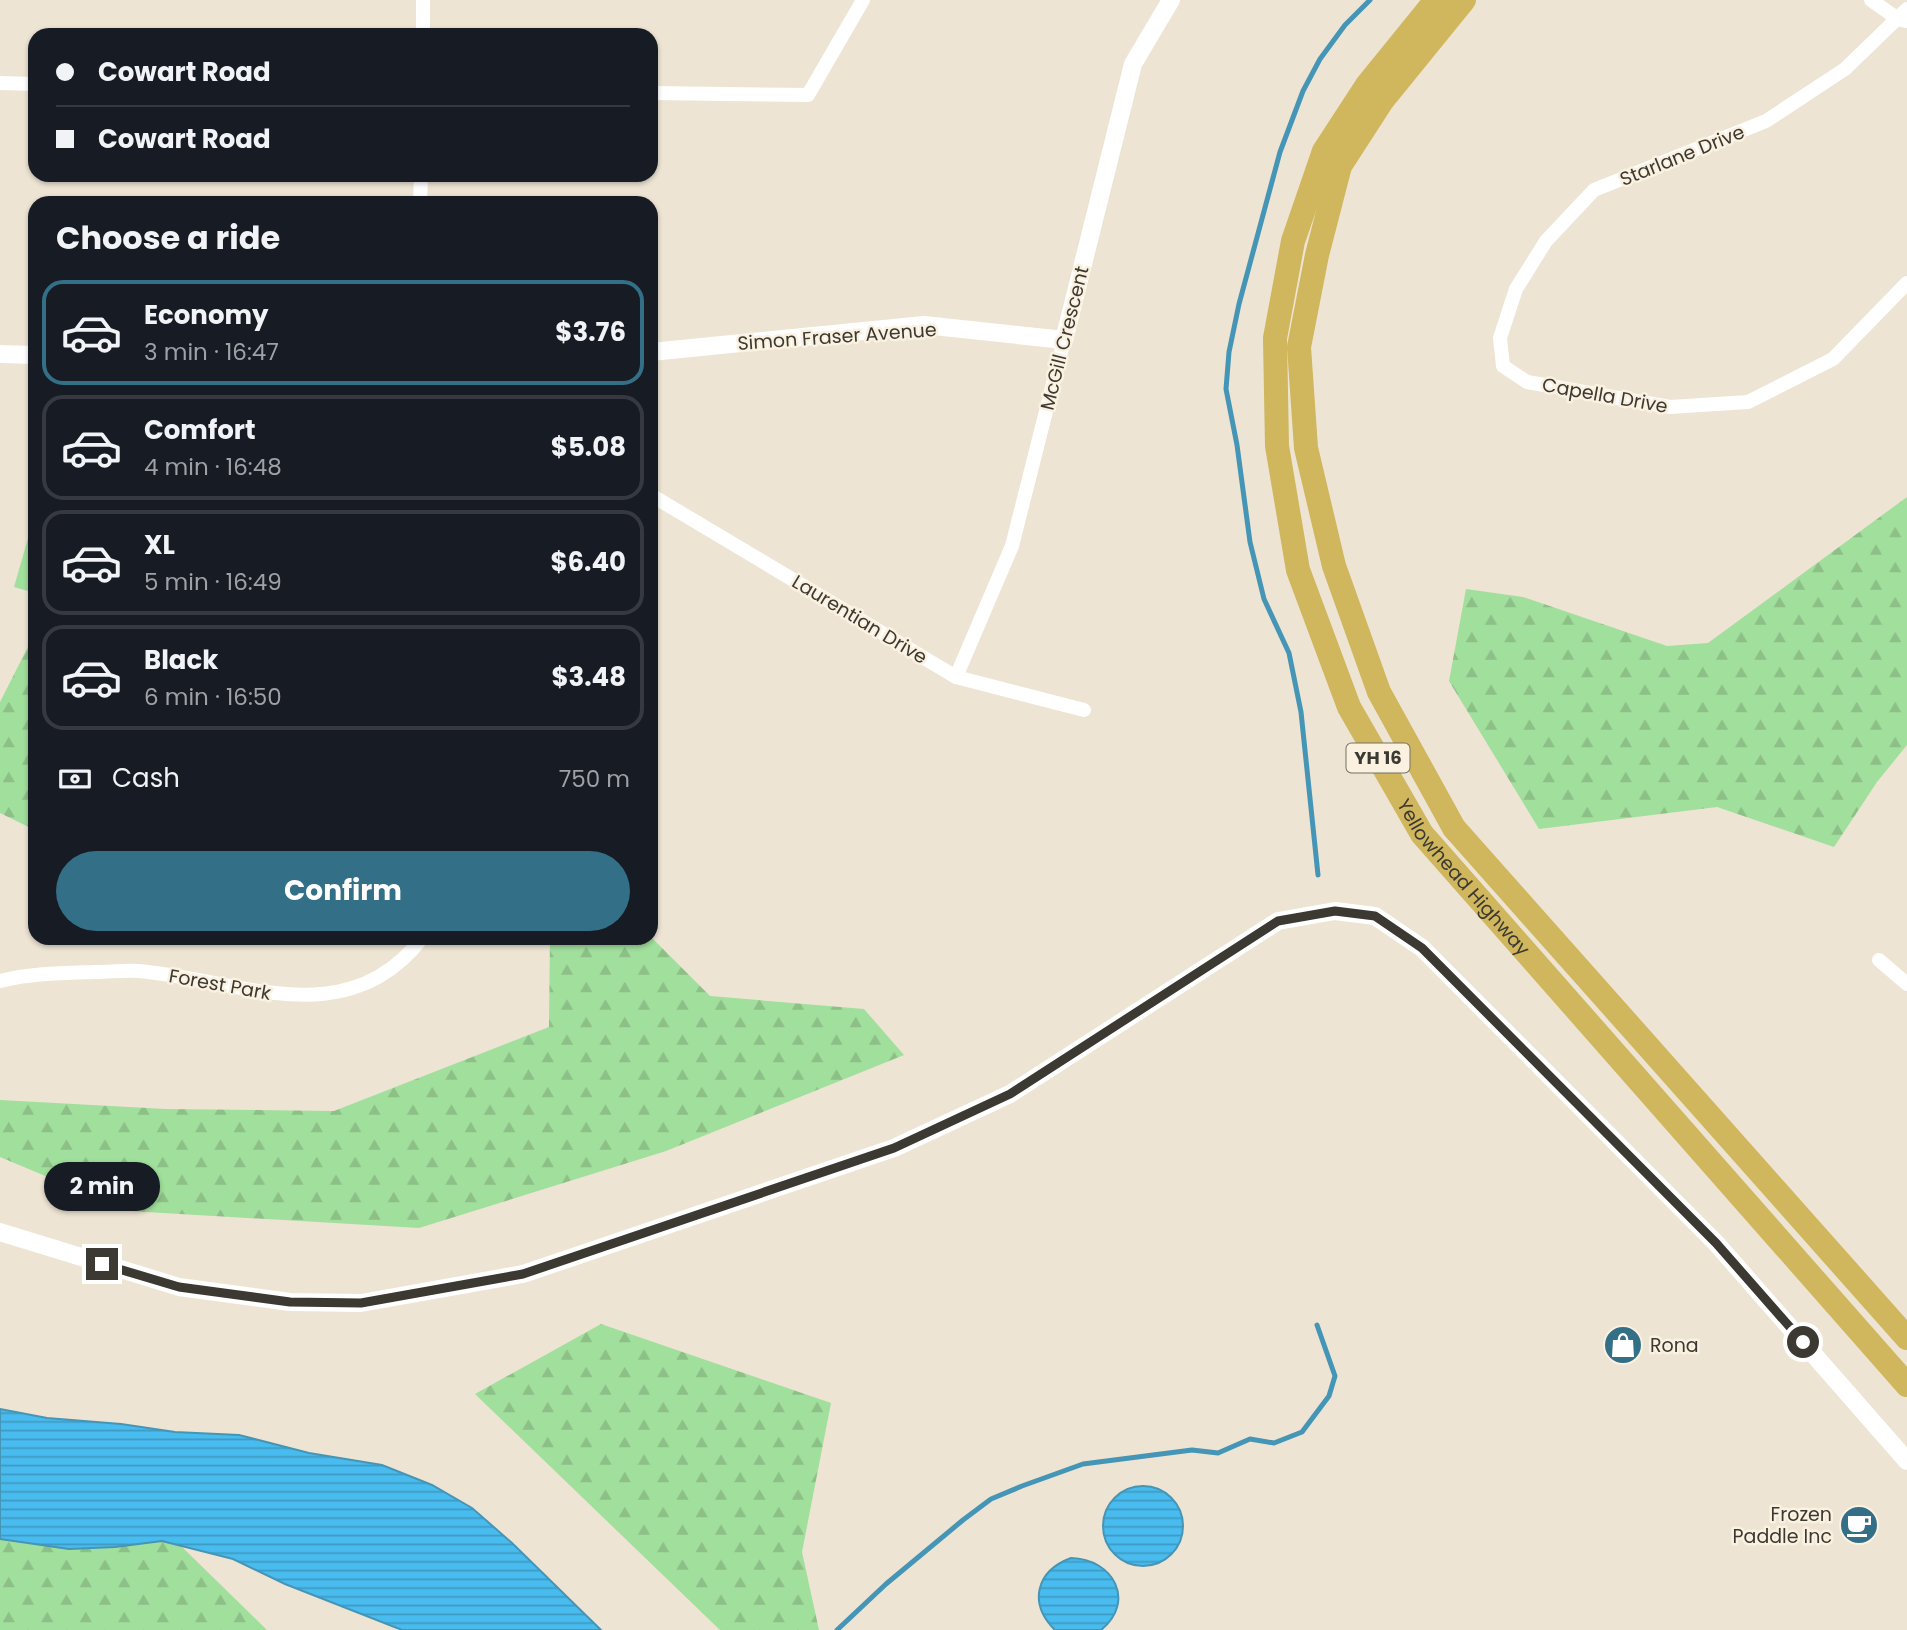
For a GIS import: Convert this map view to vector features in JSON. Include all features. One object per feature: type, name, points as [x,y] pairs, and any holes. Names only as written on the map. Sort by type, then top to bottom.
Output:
[{"type":"highway","name":"Yellowhead Highway","points":[[1436,0],[1367,85],[1324,151],[1293,241],[1275,338],[1278,446],[1297,570],[1349,707],[1422,834],[1907,1385]]},
{"type":"highway","name":"Yellowhead Highway","points":[[1464,0],[1382,101],[1340,166],[1317,255],[1299,347],[1306,448],[1334,566],[1379,692],[1454,828],[1907,1338]]},
{"type":"street","points":[[423,0],[423,28]]},
{"type":"street","points":[[658,93],[807,95],[863,0]]},
{"type":"street","name":"McGill Crescent","points":[[956,677],[1012,546],[1133,64],[1171,0]]},
{"type":"street","points":[[1871,0],[1904,16]]},
{"type":"street","name":"Starlane Drive","points":[[1500,338],[1516,289],[1546,242],[1594,190],[1766,121],[1845,69],[1904,16]]},
{"type":"street","points":[[0,83],[28,84]]},
{"type":"street","name":"Capella Drive","points":[[1500,338],[1503,366],[1527,382],[1670,407],[1748,401],[1833,359],[1907,283]]},
{"type":"street","name":"Simon Fraser Avenue","points":[[658,351],[924,325],[1064,340]]},
{"type":"street","points":[[0,355],[28,355]]},
{"type":"street","name":"Laurentian Drive","points":[[658,499],[956,677],[1084,710]]},
{"type":"street","points":[[0,1232],[179,1287],[290,1302],[361,1303],[523,1274],[894,1148],[1010,1094],[1278,921],[1335,911],[1375,916],[1422,948],[1716,1243],[1907,1461]]},
{"type":"street","name":"Forest Park","points":[[0,981],[27,974],[137,971],[284,995],[337,994],[384,974],[417,945]]},
{"type":"street","points":[[1879,960],[1907,984]]},
{"type":"green space","points":[[1907,497],[1907,745],[1877,782],[1834,847],[1717,807],[1539,829],[1449,681],[1466,589],[1523,597],[1667,646],[1708,643]]},
{"type":"green space","points":[[28,538],[28,591],[14,587]]},
{"type":"green space","points":[[28,647],[28,827],[0,813],[0,702]]},
{"type":"green space","points":[[658,944],[710,996],[864,1009],[904,1055],[666,1151],[419,1228],[129,1211],[0,1157],[0,1100],[166,1109],[334,1111],[549,1027],[550,945]]},
{"type":"green space","points":[[601,1324],[831,1403],[802,1552],[819,1630],[720,1630],[475,1394]]},
{"type":"green space","points":[[0,1539],[69,1549],[162,1541],[181,1546],[267,1630],[0,1630]]},
{"type":"water","points":[[0,1409],[47,1418],[175,1432],[239,1435],[309,1453],[382,1465],[432,1485],[472,1508],[601,1630],[402,1630],[285,1584],[233,1559],[162,1541],[69,1549],[0,1539]]},
{"type":"water","points":[[1143,1486],[1158,1489],[1171,1498],[1180,1511],[1183,1526],[1180,1541],[1171,1554],[1158,1563],[1143,1566],[1128,1563],[1115,1554],[1106,1541],[1103,1526],[1106,1511],[1115,1498],[1128,1489]]},
{"type":"water","points":[[1071,1558],[1086,1560],[1099,1566],[1109,1574],[1115,1584],[1117,1607],[1112,1619],[1101,1630],[1055,1630],[1041,1609],[1039,1599],[1043,1579],[1059,1564]]},
{"type":"waterway","points":[[1318,875],[1301,712],[1289,653],[1264,599],[1250,542],[1237,445],[1226,389],[1229,352],[1239,304],[1280,152],[1303,91],[1320,59],[1345,25],[1370,0]]},
{"type":"waterway","points":[[837,1630],[886,1584],[991,1499],[1083,1464],[1192,1450],[1218,1453],[1250,1439],[1274,1443],[1302,1432],[1329,1396],[1335,1376],[1317,1325]]},
{"type":"place","name":"Rona","points":[[1623,1345]]},
{"type":"place","name":"Frozen Paddle Inc","points":[[1859,1525]]},
{"type":"route","points":[[102,1264],[179,1287],[290,1302],[361,1303],[523,1274],[894,1148],[1010,1094],[1278,921],[1335,911],[1375,916],[1422,948],[1716,1243],[1803,1342]]}]
